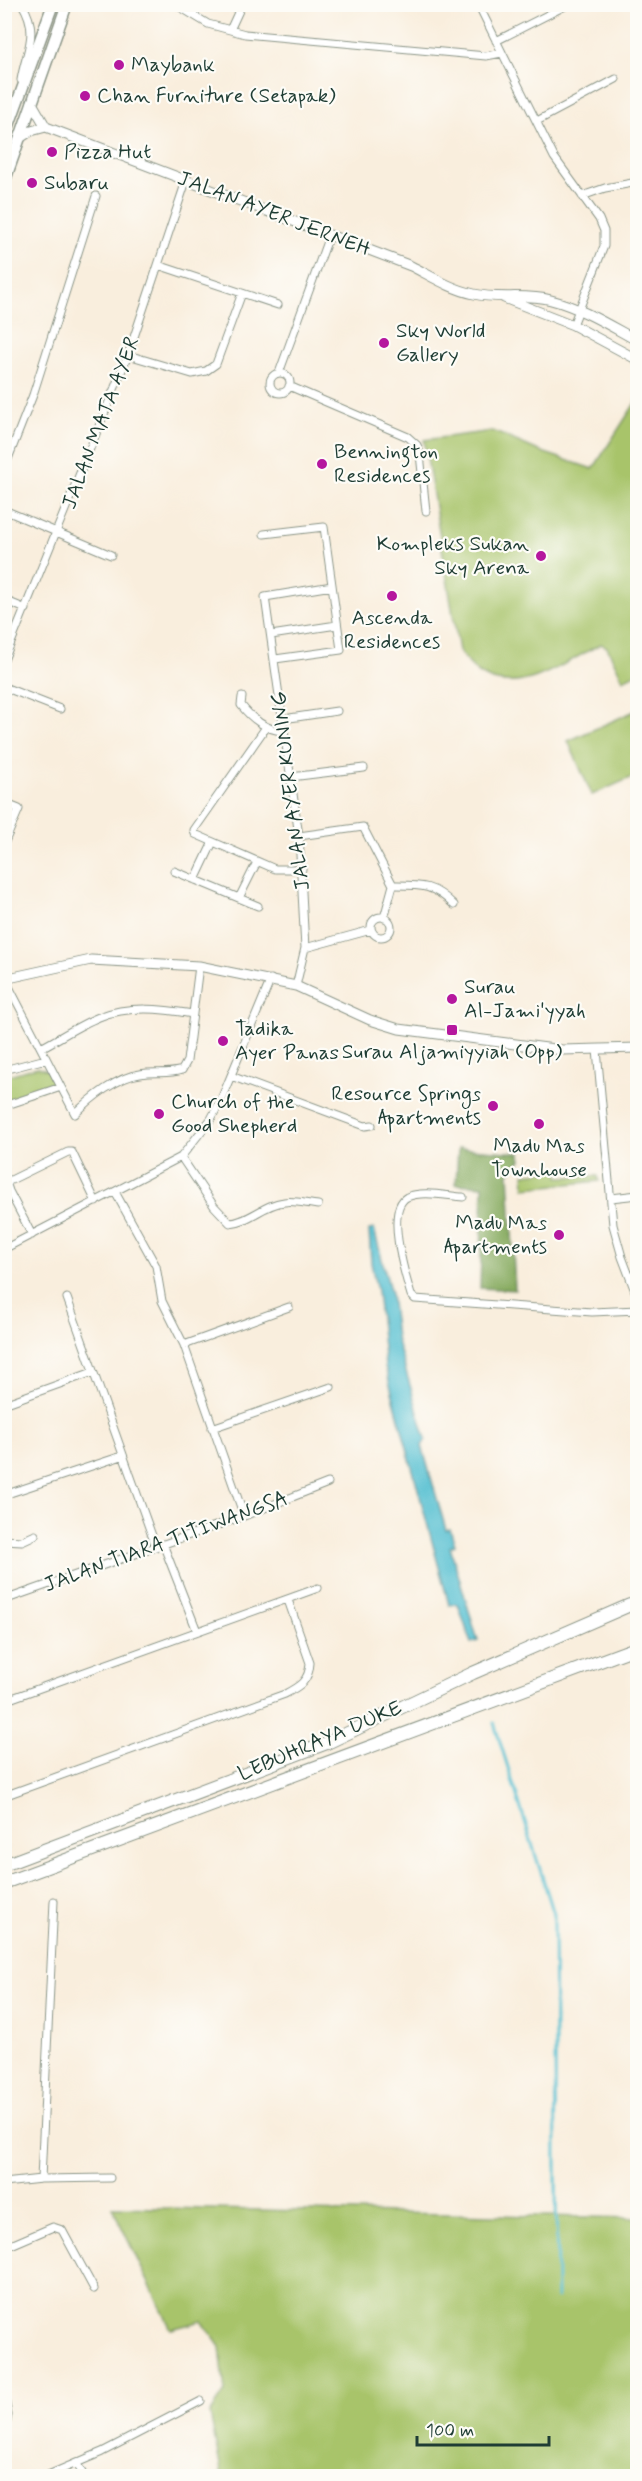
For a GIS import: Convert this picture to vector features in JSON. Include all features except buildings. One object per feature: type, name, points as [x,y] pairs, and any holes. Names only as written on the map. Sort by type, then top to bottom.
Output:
[{"type":"highway","name":"LEBUHRAYA DUKE","points":[[4,1865],[327,1743],[473,1673],[630,1605]]},
{"type":"highway","name":"LEBUHRAYA DUKE","points":[[4,1883],[638,1647]]},
{"type":"main road","points":[[4,139],[53,4]]},
{"type":"main road","points":[[4,183],[67,4]]},
{"type":"main road","points":[[20,138],[31,130],[46,127],[32,103]]},
{"type":"main road","name":"JALAN AYER JERNEH","points":[[46,127],[411,266],[451,287],[474,294],[502,298],[573,325],[638,360]]},
{"type":"main road","name":"JALAN AYER JERNEH","points":[[502,298],[525,296],[550,299],[579,309],[638,341]]},
{"type":"main road","points":[[5,979],[91,960],[199,966],[271,979],[296,986],[370,1020],[399,1029],[550,1049],[638,1048]]},
{"type":"street","points":[[17,103],[32,35],[32,23],[22,4]]},
{"type":"street","points":[[175,4],[208,24],[245,34],[486,56],[502,53]]},
{"type":"street","points":[[230,30],[242,4]]},
{"type":"street","points":[[478,4],[560,167],[599,219],[605,239],[573,325]]},
{"type":"street","points":[[496,41],[569,4]]},
{"type":"street","points":[[537,121],[616,79]]},
{"type":"street","name":"JALAN MATA AYER","points":[[4,660],[129,355],[186,181]]},
{"type":"street","points":[[582,196],[605,188],[638,182]]},
{"type":"street","points":[[4,469],[33,395],[96,196]]},
{"type":"street","points":[[289,386],[280,393],[271,387],[270,380],[279,373],[329,236]]},
{"type":"street","points":[[158,265],[278,305]]},
{"type":"street","points":[[129,355],[192,374],[206,371],[216,364],[242,293]]},
{"type":"street","points":[[279,373],[289,378],[289,386]]},
{"type":"street","points":[[289,386],[408,437],[417,445],[426,511]]},
{"type":"street","points":[[4,510],[111,555]]},
{"type":"street","points":[[264,534],[324,527],[341,650],[275,658]]},
{"type":"street","name":"JALAN AYER KUNING","points":[[296,986],[305,948],[302,869],[272,634],[265,597],[332,586]]},
{"type":"street","points":[[4,600],[26,609]]},
{"type":"street","points":[[272,634],[337,625]]},
{"type":"street","points":[[4,687],[60,709]]},
{"type":"street","points":[[242,697],[241,705],[245,710],[266,727],[275,731],[284,731]]},
{"type":"street","points":[[283,719],[337,711]]},
{"type":"street","points":[[266,727],[195,827],[195,834],[275,869],[302,869]]},
{"type":"street","points":[[291,777],[364,768]]},
{"type":"street","points":[[4,804],[19,809],[4,844]]},
{"type":"street","points":[[299,836],[363,827],[393,885],[384,918]]},
{"type":"street","points":[[195,880],[213,842]]},
{"type":"street","points":[[238,898],[257,862]]},
{"type":"street","points":[[174,871],[258,906]]},
{"type":"street","points":[[393,885],[424,885],[445,896],[454,905]]},
{"type":"street","points":[[371,930],[378,937],[388,934],[390,925],[384,918]]},
{"type":"street","points":[[371,930],[373,921],[384,918]]},
{"type":"street","points":[[305,948],[371,930]]},
{"type":"street","points":[[5,979],[75,1113],[84,1104],[126,1078],[140,1074],[174,1073],[182,1070],[187,1061],[199,966]]},
{"type":"street","points":[[4,1249],[181,1157],[210,1119],[231,1076],[271,979]]},
{"type":"street","points":[[41,1048],[99,1016],[128,1010],[162,1009],[193,1014]]},
{"type":"street","points":[[597,1050],[613,1225],[638,1299]]},
{"type":"street","points":[[4,1070],[46,1059]]},
{"type":"street","points":[[231,1076],[365,1126],[372,1125]]},
{"type":"street","points":[[4,1106],[61,1086]]},
{"type":"street","points":[[32,1235],[9,1191],[7,1185],[9,1181],[72,1152],[96,1202]]},
{"type":"street","points":[[181,1157],[218,1212],[230,1223],[239,1223],[270,1206],[284,1202],[318,1205]]},
{"type":"street","points":[[115,1192],[156,1266],[162,1301],[184,1345],[244,1516]]},
{"type":"street","points":[[463,1197],[417,1195],[406,1198],[399,1206],[397,1227],[401,1260],[411,1295],[415,1299],[592,1312],[638,1310]]},
{"type":"street","points":[[611,1198],[638,1195]]},
{"type":"street","points":[[67,1299],[122,1456],[197,1631]]},
{"type":"street","points":[[184,1345],[289,1307]]},
{"type":"street","points":[[4,1395],[6,1403],[93,1372]]},
{"type":"street","points":[[212,1428],[331,1387]]},
{"type":"street","points":[[4,1495],[122,1456]]},
{"type":"street","name":"JALAN TIARA TITIWANGSA","points":[[4,1600],[244,1516],[328,1483]]},
{"type":"street","points":[[4,1540],[22,1541],[34,1535]]},
{"type":"street","points":[[4,1701],[318,1588]]},
{"type":"street","points":[[4,1796],[285,1694],[303,1685],[310,1673],[310,1663],[288,1600]]},
{"type":"street","points":[[41,2179],[54,1901]]},
{"type":"street","points":[[4,2183],[41,2179],[110,2178]]},
{"type":"street","points":[[4,2248],[53,2227],[62,2230],[94,2289]]},
{"type":"street","points":[[4,2393],[8,2415],[4,2436]]},
{"type":"street","points":[[46,2476],[77,2464],[201,2401]]},
{"type":"street","points":[[77,2464],[84,2476]]},
{"type":"street","points":[[4,2475],[13,2476]]},
{"type":"green space","name":"Kompleks Sukan Sky Arena","points":[[637,400],[637,673],[623,680],[607,647],[601,644],[558,667],[527,680],[497,681],[482,675],[459,651],[424,440],[493,431],[539,451],[593,469]]},
{"type":"green space","points":[[637,710],[637,775],[592,795],[568,741]]},
{"type":"green space","points":[[37,1067],[47,1070],[54,1082],[52,1085],[5,1102],[5,1076]]},
{"type":"green space","points":[[458,1148],[520,1153],[521,1160],[509,1173],[515,1290],[480,1288],[483,1186],[456,1184]]},
{"type":"green space","points":[[558,1170],[559,1177],[598,1176],[599,1181],[525,1188],[524,1174]]},
{"type":"green space","points":[[112,2207],[637,2218],[637,2476],[222,2476],[210,2414],[225,2392],[220,2347],[202,2321],[171,2329]]},
{"type":"water","points":[[374,1229],[391,1294],[396,1338],[426,1439],[422,1446],[446,1530],[450,1529],[455,1545],[450,1547],[478,1641],[471,1643],[458,1604],[449,1605],[385,1366],[377,1291],[371,1263],[369,1230]]},
{"type":"waterway","points":[[494,1723],[554,1914],[557,2298]]},
{"type":"place","name":"Maybank","points":[[119,65]]},
{"type":"place","name":"Chan Furniture (Setapak)","points":[[85,96]]},
{"type":"place","name":"Pizza Hut","points":[[52,152]]},
{"type":"place","name":"Subaru","points":[[32,183]]},
{"type":"place","name":"Sky World Gallery","points":[[384,343]]},
{"type":"place","name":"Bennington Residences","points":[[322,464]]},
{"type":"place","name":"Kompleks Sukan Sky Arena","points":[[541,556]]},
{"type":"place","name":"Ascenda Residences","points":[[392,596]]},
{"type":"place","name":"Surau Al-Jami'yyah","points":[[452,999]]},
{"type":"place","name":"Surau Aljamiyyiah (Opp)","points":[[452,1030]]},
{"type":"place","name":"Tadika Ayer Panas","points":[[223,1041]]},
{"type":"place","name":"Resource Springs Apartments","points":[[493,1106]]},
{"type":"place","name":"Church of the Good Shepherd","points":[[159,1114]]},
{"type":"place","name":"Madu Mas Townhouse","points":[[539,1124]]},
{"type":"place","name":"Madu Mas Apartments","points":[[559,1235]]}]
